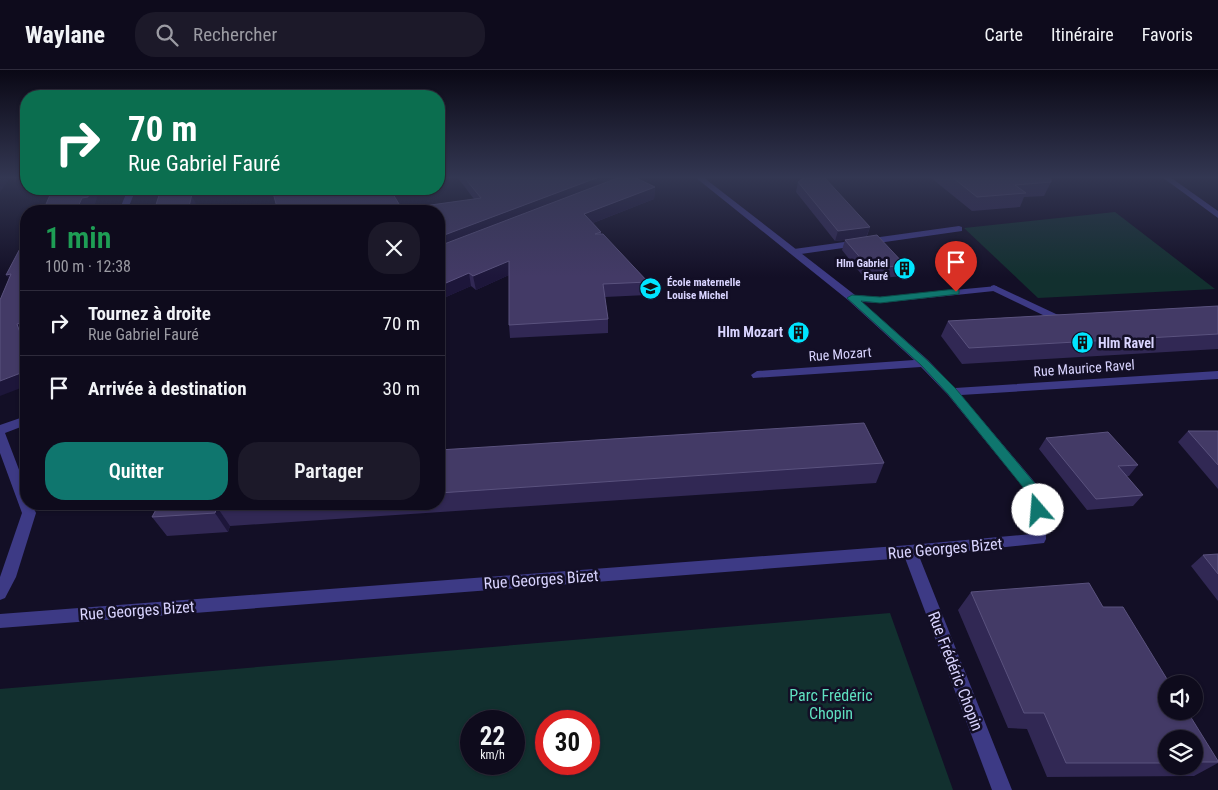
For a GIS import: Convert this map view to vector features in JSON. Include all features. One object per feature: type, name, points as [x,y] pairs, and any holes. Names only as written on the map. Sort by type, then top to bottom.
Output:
[{"type":"street","points":[[742,211],[852,298],[924,363],[952,392]]},
{"type":"street","points":[[794,252],[958,229]]},
{"type":"street","points":[[852,298],[880,300],[994,288],[1053,316],[1068,320],[1076,319]]},
{"type":"street","name":"Rue Mozart","points":[[757,374],[924,363]]},
{"type":"street","name":"Rue Maurice Ravel","points":[[952,392],[1218,375]]},
{"type":"street","name":"Rue Georges Bizet","points":[[0,621],[910,551],[1039,539],[1038,496],[952,392]]},
{"type":"street","points":[[0,430],[20,422]]},
{"type":"street","points":[[0,436],[20,489]]},
{"type":"street","points":[[0,593],[8,577],[29,513],[28,510]]},
{"type":"street","name":"Rue Frédéric Chopin","points":[[910,551],[1002,790]]},
{"type":"green space","points":[[1115,212],[1215,289],[1038,298],[964,228]]},
{"type":"green space","name":"Parc Frédéric Chopin","points":[[890,613],[953,790],[0,790],[0,689]]},
{"type":"building","points":[[445,211],[509,211],[445,235]]},
{"type":"building","points":[[532,211],[593,211],[584,214],[601,232],[595,234],[603,234],[648,282],[603,284],[608,319],[509,325],[509,261],[473,276],[469,273],[445,283],[445,244]]},
{"type":"building","points":[[821,211],[855,211],[870,227],[838,231]]},
{"type":"building","points":[[877,235],[905,265],[870,269],[845,240]]},
{"type":"building","points":[[20,249],[20,323],[17,324],[20,332],[20,373],[0,381],[0,300],[11,274],[6,275]]},
{"type":"building","points":[[1218,306],[1218,334],[969,348],[948,321]]},
{"type":"building","points":[[864,423],[884,463],[445,493],[445,450]]},
{"type":"building","points":[[1188,431],[1218,431],[1218,465]]},
{"type":"building","points":[[1108,432],[1138,465],[1118,466],[1143,495],[1096,499],[1046,438]]},
{"type":"building","points":[[156,510],[216,510],[215,513],[152,517]]},
{"type":"building","points":[[1218,554],[1218,574],[1203,555]]},
{"type":"building","points":[[1089,583],[1103,607],[1123,607],[1165,675],[1158,675],[1158,720],[1193,720],[1199,730],[1158,730],[1158,763],[1066,763],[1044,713],[1024,713],[971,592]]},
{"type":"building","points":[[1203,737],[1218,761],[1203,762]]},
{"type":"place","name":"Hlm Gabriel Fauré","points":[[904,269]]},
{"type":"place","name":"École maternelle Louise Michel","points":[[651,288]]},
{"type":"place","name":"Hlm Mozart","points":[[799,332]]},
{"type":"place","name":"Hlm Ravel","points":[[1082,343]]},
{"type":"route","points":[[956,292],[880,300],[852,298],[924,363],[952,392],[1038,496],[1038,510]]}]
